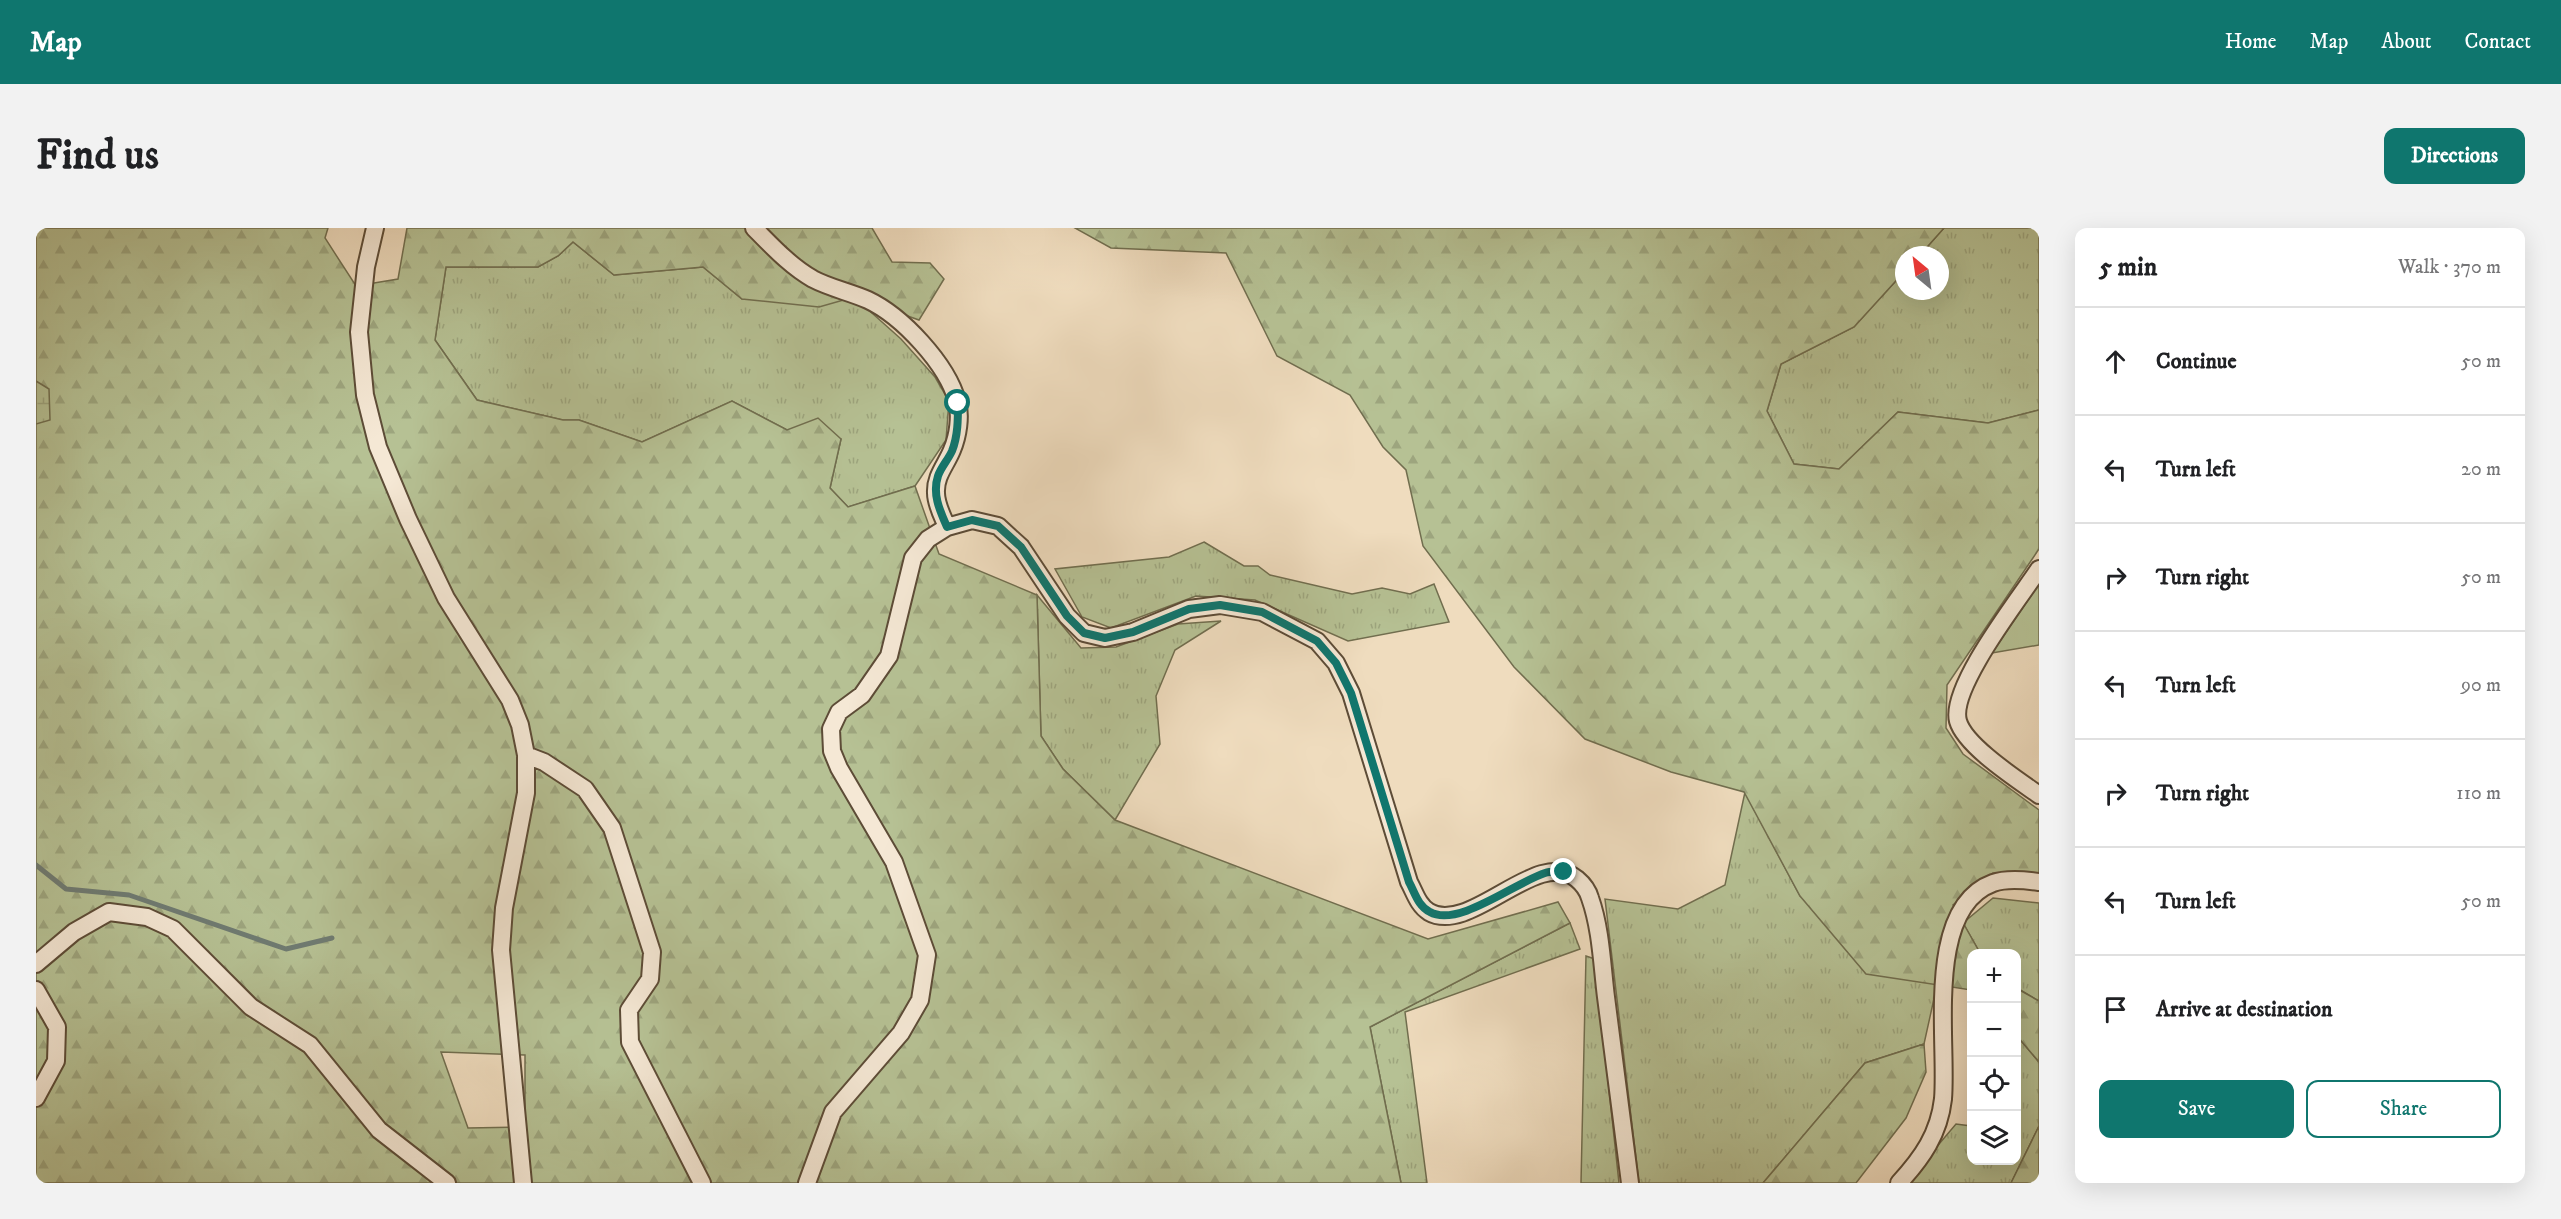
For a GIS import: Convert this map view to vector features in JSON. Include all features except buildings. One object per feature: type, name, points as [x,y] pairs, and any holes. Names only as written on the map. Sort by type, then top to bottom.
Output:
[{"type":"street","points":[[375,228],[366,267],[359,332],[365,395],[378,447],[408,519],[446,598],[510,700],[520,725],[526,755],[526,793],[504,908],[501,950],[524,1183]]},
{"type":"street","points":[[754,228],[793,266],[814,280],[869,300],[890,313],[943,370],[952,385],[958,403],[952,450],[938,477],[936,493],[947,527]]},
{"type":"street","points":[[807,1183],[833,1112],[901,1033],[920,1000],[927,955],[894,862],[838,768],[832,751],[831,729],[839,712],[861,695],[889,656],[914,558],[928,539],[947,527],[972,520],[998,526],[1021,547],[1067,616],[1084,633],[1105,638],[1133,632],[1189,609],[1220,605],[1262,612],[1317,641],[1336,663],[1351,693],[1409,882],[1419,904],[1431,913],[1443,916],[1462,912],[1546,873],[1564,872],[1577,879],[1590,899],[1600,944],[1630,1183]]},
{"type":"street","points":[[2039,569],[1976,662],[1958,705],[1958,722],[1968,738],[1997,765],[2039,795]]},
{"type":"street","points":[[526,755],[544,762],[585,789],[612,828],[652,952],[650,979],[629,1010],[630,1042],[702,1183]]},
{"type":"street","points":[[1899,1183],[1922,1158],[1935,1132],[1943,1100],[1945,969],[1953,924],[1972,898],[1993,883],[2020,880],[2039,882]]},
{"type":"street","points":[[36,963],[74,932],[109,912],[147,917],[173,929],[250,1007],[310,1045],[379,1130],[447,1183]]},
{"type":"street","points":[[36,990],[57,1027],[56,1061],[36,1098]]},
{"type":"green space","points":[[36,228],[328,228],[325,238],[356,286],[398,279],[407,228],[872,228],[892,262],[930,263],[944,279],[919,320],[854,297],[819,307],[742,299],[703,267],[614,275],[573,242],[558,256],[538,267],[446,267],[435,340],[477,400],[563,420],[579,420],[642,442],[732,401],[787,430],[818,418],[841,439],[830,488],[848,507],[915,486],[939,554],[1037,595],[1041,736],[1063,769],[1115,820],[1428,939],[1558,902],[1570,923],[1370,1027],[1401,1183],[36,1183]],"holes":[[[441,1052],[525,1055],[525,1127],[468,1128]]]},
{"type":"green space","points":[[1075,228],[1944,228],[1928,246],[1895,246],[1895,282],[1854,327],[1781,364],[1767,411],[1794,464],[1839,469],[1898,412],[1988,423],[2039,410],[2039,549],[1947,685],[1946,728],[1963,754],[2039,810],[2039,878],[1993,873],[1953,905],[1978,949],[1967,949],[1967,989],[1866,974],[1800,896],[1744,792],[1671,772],[1585,739],[1514,667],[1423,546],[1406,470],[1383,447],[1350,395],[1277,356],[1226,253],[1111,248]]},
{"type":"green space","points":[[1944,228],[2039,228],[2039,410],[1988,423],[1898,412],[1839,469],[1794,464],[1767,411],[1781,364],[1854,327],[1895,282],[1895,300],[1949,300],[1949,246],[1928,246]]},
{"type":"green space","points":[[573,242],[614,275],[703,267],[742,299],[854,297],[901,339],[935,377],[949,401],[946,440],[915,486],[848,507],[830,488],[841,439],[787,430],[732,401],[642,442],[579,420],[563,420],[477,400],[435,340],[446,267],[538,267],[558,256]]},
{"type":"green space","points":[[36,381],[49,389],[50,420],[36,424]]},
{"type":"green space","points":[[1204,542],[1244,566],[1258,566],[1270,575],[1352,594],[1382,588],[1410,594],[1434,584],[1449,622],[1348,641],[1255,600],[1196,596],[1111,628],[1082,617],[1055,569],[1169,557]]},
{"type":"green space","points":[[2039,584],[2039,645],[1992,653]]},
{"type":"green space","points":[[1037,595],[1081,648],[1116,647],[1178,624],[1221,621],[1175,650],[1156,696],[1160,744],[1115,820],[1063,769],[1041,736]]},
{"type":"green space","points":[[1745,792],[1800,896],[1937,985],[1924,1044],[1865,1063],[1763,1183],[1639,1183],[1605,899],[1678,909],[1725,885]]},
{"type":"green space","points":[[1993,898],[2039,903],[2039,1001],[2021,990],[2021,949],[1978,949],[1963,923]]},
{"type":"green space","points":[[1570,923],[1580,949],[1405,1012],[1427,1183],[1401,1183],[1370,1027]]},
{"type":"green space","points":[[1586,956],[1595,959],[1619,1183],[1581,1183]]},
{"type":"green space","points":[[2021,991],[2039,1001],[2039,1062],[2021,1041]]},
{"type":"green space","points":[[2021,1041],[2039,1062],[2039,1126],[2021,1163]]},
{"type":"green space","points":[[1924,1044],[1926,1072],[1906,1118],[1856,1183],[1763,1183],[1865,1063]]},
{"type":"green space","points":[[1956,1124],[1967,1125],[1967,1165],[2020,1165],[2011,1183],[1906,1183]]},
{"type":"green space","points":[[2039,1126],[2039,1183],[2011,1183]]},
{"type":"waterway","points":[[36,865],[66,889],[129,895],[286,949],[332,938]]},
{"type":"route","points":[[958,403],[958,424],[952,450],[938,477],[936,493],[947,527],[972,520],[998,526],[1021,547],[1067,616],[1084,633],[1105,638],[1133,632],[1189,609],[1220,605],[1262,612],[1317,641],[1336,663],[1351,693],[1409,882],[1419,904],[1431,913],[1443,916],[1462,912],[1546,873],[1564,872]]}]
